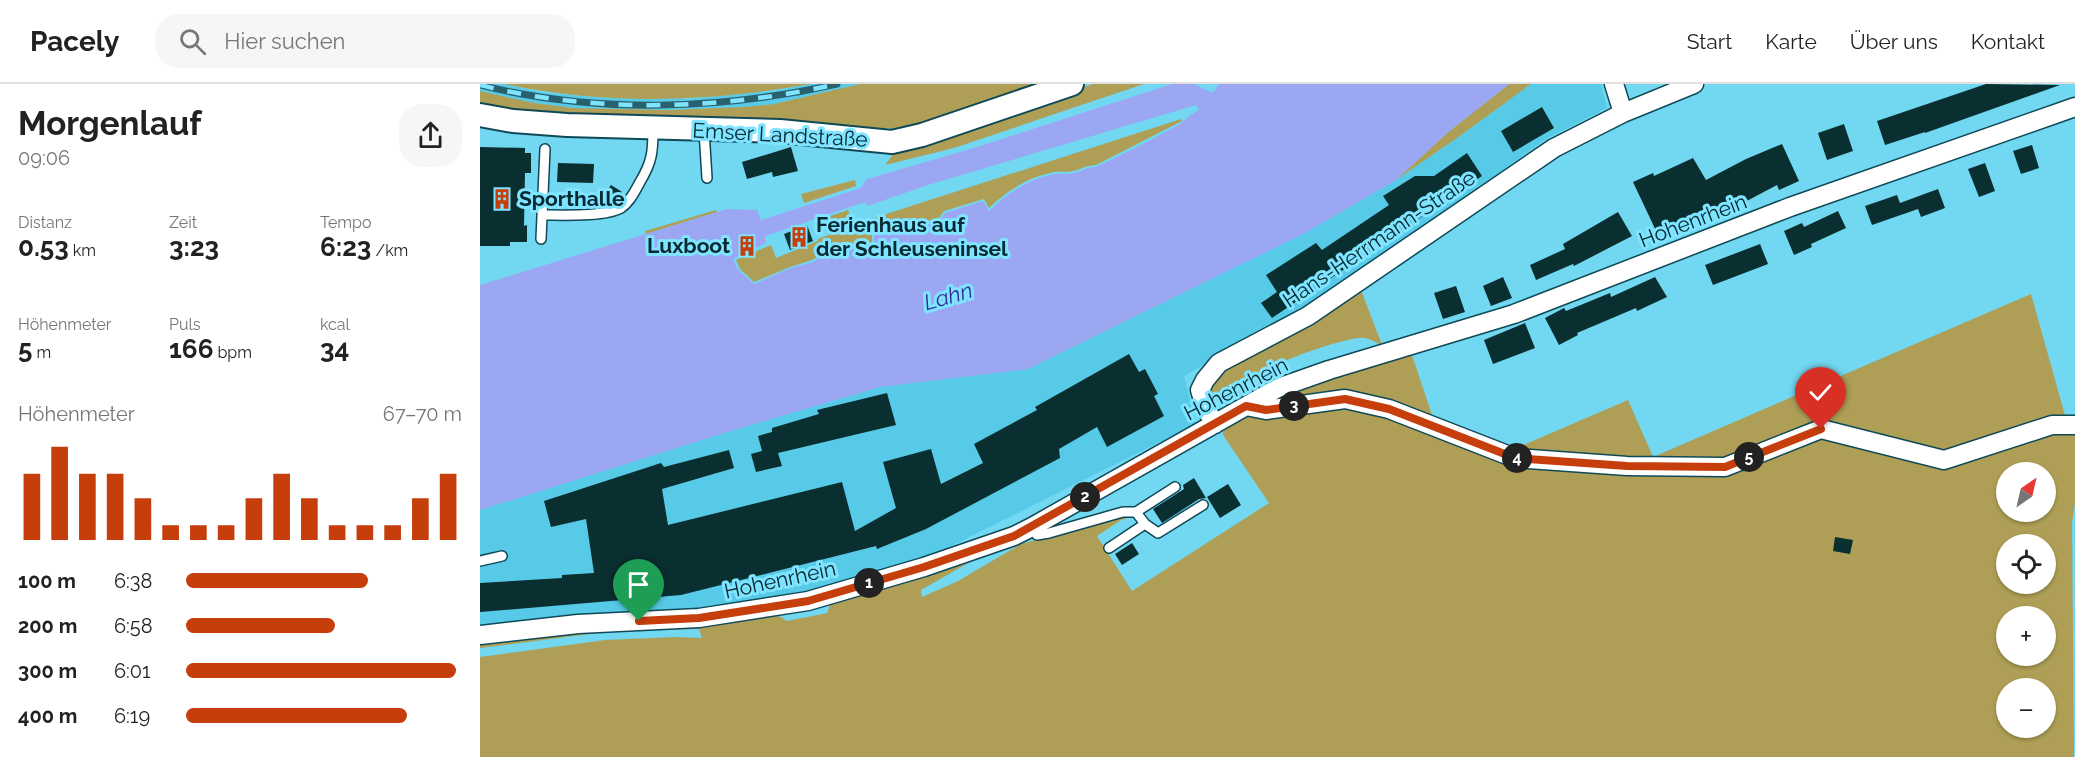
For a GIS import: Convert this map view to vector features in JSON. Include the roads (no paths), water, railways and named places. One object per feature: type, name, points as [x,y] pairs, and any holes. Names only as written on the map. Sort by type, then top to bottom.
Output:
[{"type":"street","name":"Emser Landstraße","points":[[480,115],[513,121],[567,126],[790,131],[892,142],[932,132],[1072,84]]},
{"type":"street","points":[[1614,84],[1623,113]]},
{"type":"street","name":"Hans-Herrmann-Straße","points":[[1209,430],[1200,390],[1219,363],[1308,316],[1554,148],[1623,113],[1694,84]]},
{"type":"street","name":"Hohenrhein","points":[[480,635],[578,624],[699,618],[808,601],[924,567],[1014,536],[1032,527],[1209,430],[1278,388],[1329,370],[1514,314],[1790,207],[2075,107]]},
{"type":"street","points":[[1246,406],[1266,410],[1345,399],[1389,409],[1515,458],[1627,466],[1725,467],[1821,429],[1944,460],[2052,425],[2075,425]]},
{"type":"lane","points":[[542,215],[610,212],[620,208],[628,201],[650,165],[653,152],[653,129]]},
{"type":"lane","points":[[704,129],[707,178]]},
{"type":"lane","points":[[541,239],[545,149]]},
{"type":"lane","points":[[1032,527],[1036,535],[1123,512],[1136,512],[1175,487]]},
{"type":"lane","points":[[1136,512],[1145,524],[1158,533],[1203,505]]},
{"type":"lane","points":[[1109,548],[1145,524]]},
{"type":"lane","points":[[480,561],[502,556]]},
{"type":"water","name":"Lahn","points":[[1172,84],[1194,84],[1213,93],[1219,84],[1509,84],[1447,133],[1396,180],[1305,233],[1028,369],[880,387],[734,430],[480,510],[480,285],[727,209],[757,210],[761,220],[861,188],[867,179],[977,147]],"holes":[[[1196,105],[1199,110],[1173,128],[1096,167],[1072,174],[1046,176],[1028,183],[989,211],[983,201],[945,213],[940,220],[928,223],[897,226],[888,222],[874,227],[874,244],[867,248],[858,249],[854,245],[830,252],[813,262],[791,268],[754,284],[738,270],[733,259],[766,243],[765,236],[865,202],[867,206],[928,185]]]},
{"type":"railway","points":[[480,85],[569,101],[659,105],[749,99],[837,84]]},
{"type":"place","name":"Sporthalle","points":[[502,199]]},
{"type":"place","name":"Ferienhaus auf der Schleuseninsel","points":[[799,237]]},
{"type":"place","name":"Luxboot","points":[[747,246]]}]
